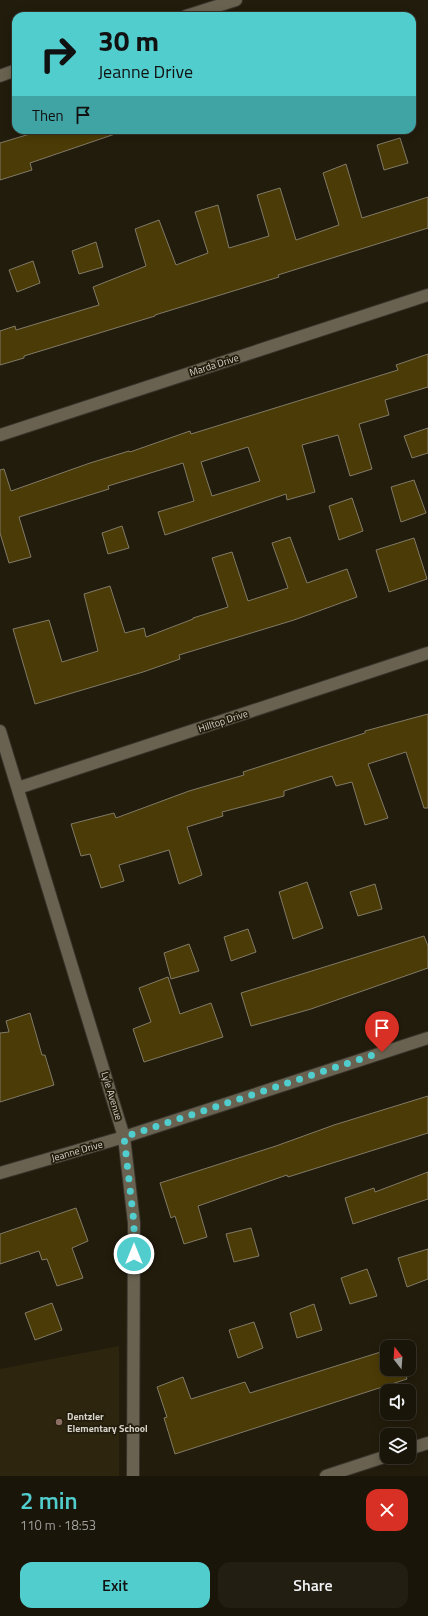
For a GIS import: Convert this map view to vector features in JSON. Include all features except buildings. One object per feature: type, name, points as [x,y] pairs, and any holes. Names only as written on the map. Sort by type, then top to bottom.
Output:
[{"type":"street","points":[[198,12],[236,0]]},
{"type":"street","points":[[0,76],[12,72]]},
{"type":"street","name":"Marda Drive","points":[[0,435],[428,296]]},
{"type":"street","name":"Hilltop Drive","points":[[18,788],[428,653]]},
{"type":"street","name":"Lyle Avenue","points":[[0,731],[124,1137],[134,1223],[134,1476]]},
{"type":"street","name":"Jeanne Drive","points":[[0,1173],[124,1137],[428,1038]]},
{"type":"street","points":[[416,1447],[428,1443]]},
{"type":"street","points":[[326,1476],[380,1458]]},
{"type":"shaded area","name":"Dentzler Elementary School","points":[[119,1346],[119,1476],[0,1476],[0,1369]]},
{"type":"place","name":"Dentzler Elementary School","points":[[59,1422]]},
{"type":"route","points":[[134,1254],[134,1223],[124,1137],[382,1052]]}]
